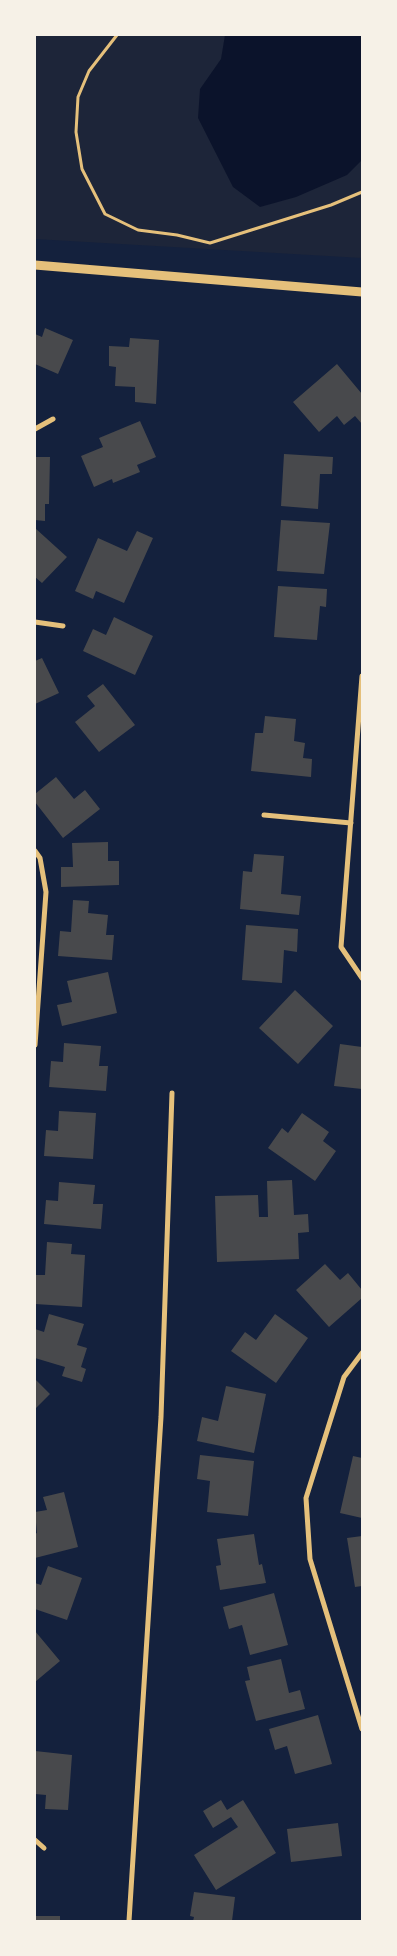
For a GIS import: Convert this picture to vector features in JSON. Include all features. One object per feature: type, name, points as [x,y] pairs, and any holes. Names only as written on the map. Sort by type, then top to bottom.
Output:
[{"type":"street","points":[[35,265],[362,292]]},
{"type":"street","points":[[35,429],[53,419]]},
{"type":"street","points":[[35,622],[63,626]]},
{"type":"street","points":[[362,676],[341,947],[362,978]]},
{"type":"street","points":[[264,815],[350,823]]},
{"type":"street","points":[[35,851],[40,858],[46,892],[35,1045]]},
{"type":"street","points":[[129,1921],[160,1426],[172,1093]]},
{"type":"street","points":[[362,1353],[344,1377],[306,1498],[310,1559],[362,1729]]},
{"type":"street","points":[[35,1840],[44,1848]]},
{"type":"path","points":[[117,35],[89,71],[78,97],[76,132],[82,169],[106,214],[138,230],[177,235],[210,243],[331,204],[362,192]]},
{"type":"shaded area","points":[[35,35],[362,35],[362,258],[35,239]]},
{"type":"shaded area","points":[[225,35],[362,35],[362,160],[347,175],[296,197],[260,207],[233,187],[198,118],[200,89],[221,59]]},
{"type":"building","points":[[45,328],[73,340],[58,374],[35,364],[35,334],[42,337]]},
{"type":"building","points":[[130,338],[159,340],[156,404],[135,402],[135,387],[115,386],[116,367],[109,366],[109,346],[129,347]]},
{"type":"building","points":[[337,364],[362,394],[362,424],[355,416],[344,425],[337,416],[319,432],[293,402]]},
{"type":"building","points":[[140,421],[156,457],[137,465],[140,472],[113,483],[112,479],[94,487],[81,456],[103,447],[99,438]]},
{"type":"building","points":[[284,454],[333,457],[332,474],[320,474],[318,509],[281,506]]},
{"type":"building","points":[[35,457],[50,457],[49,504],[45,504],[45,521],[35,520]]},
{"type":"building","points":[[281,520],[330,523],[324,574],[277,571]]},
{"type":"building","points":[[35,528],[67,557],[42,583],[35,577]]},
{"type":"building","points":[[137,531],[153,538],[124,603],[96,591],[93,599],[75,591],[98,538],[127,551]]},
{"type":"building","points":[[278,586],[327,589],[326,607],[320,606],[317,640],[274,637]]},
{"type":"building","points":[[114,617],[153,636],[135,675],[83,651],[93,629],[106,635]]},
{"type":"building","points":[[42,658],[59,693],[35,704],[35,661]]},
{"type":"building","points":[[103,684],[135,725],[99,752],[75,722],[95,706],[87,696]]},
{"type":"building","points":[[265,716],[296,719],[294,741],[305,743],[303,758],[312,759],[311,777],[251,771],[255,733],[263,733]]},
{"type":"building","points":[[56,777],[74,799],[85,790],[100,809],[63,838],[35,802],[35,794]]},
{"type":"building","points":[[108,842],[108,861],[119,861],[119,885],[61,887],[61,867],[73,867],[72,843]]},
{"type":"building","points":[[254,854],[284,856],[281,894],[301,896],[299,915],[240,909],[243,871],[252,872]]},
{"type":"building","points":[[73,900],[89,901],[88,913],[108,915],[106,935],[114,935],[112,960],[58,956],[60,931],[71,932]]},
{"type":"building","points":[[246,925],[298,929],[297,952],[284,950],[282,983],[242,980]]},
{"type":"building","points":[[108,972],[117,1013],[62,1026],[57,1005],[72,1002],[67,981]]},
{"type":"building","points":[[295,990],[333,1026],[298,1064],[259,1028]]},
{"type":"building","points":[[64,1043],[101,1046],[99,1066],[108,1066],[106,1091],[49,1087],[51,1061],[63,1062]]},
{"type":"building","points":[[340,1044],[362,1047],[362,1089],[334,1086]]},
{"type":"building","points":[[59,1111],[96,1113],[93,1159],[44,1156],[46,1130],[58,1131]]},
{"type":"building","points":[[302,1113],[329,1132],[323,1141],[336,1151],[315,1181],[268,1148],[282,1128],[288,1133]]},
{"type":"building","points":[[292,1180],[294,1215],[308,1214],[309,1232],[298,1233],[299,1259],[217,1262],[215,1196],[258,1195],[259,1217],[268,1217],[267,1181]]},
{"type":"building","points":[[59,1182],[95,1185],[93,1204],[103,1204],[101,1229],[44,1224],[46,1200],[58,1201]]},
{"type":"building","points":[[47,1242],[72,1244],[71,1254],[85,1255],[82,1307],[35,1304],[36,1275],[45,1275]]},
{"type":"building","points":[[325,1264],[340,1280],[348,1273],[362,1290],[362,1298],[329,1327],[296,1290]]},
{"type":"building","points":[[49,1314],[84,1324],[77,1345],[87,1348],[81,1367],[86,1369],[82,1382],[62,1376],[65,1367],[35,1358],[35,1329],[44,1332]]},
{"type":"building","points":[[275,1314],[308,1338],[276,1383],[231,1351],[245,1332],[256,1340]]},
{"type":"building","points":[[35,1379],[50,1394],[35,1409]]},
{"type":"building","points":[[226,1386],[266,1394],[254,1453],[197,1441],[202,1417],[218,1421]]},
{"type":"building","points":[[200,1455],[254,1461],[248,1516],[207,1512],[210,1481],[197,1479]]},
{"type":"building","points":[[353,1456],[362,1458],[362,1518],[340,1513]]},
{"type":"building","points":[[64,1492],[78,1547],[35,1558],[35,1534],[37,1533],[35,1512],[47,1510],[43,1497]]},
{"type":"building","points":[[254,1534],[259,1565],[262,1564],[266,1583],[220,1590],[216,1566],[221,1565],[217,1539]]},
{"type":"building","points":[[362,1536],[362,1586],[355,1587],[347,1538]]},
{"type":"building","points":[[48,1566],[82,1578],[67,1620],[35,1609],[35,1583],[41,1585]]},
{"type":"building","points":[[274,1593],[288,1645],[250,1655],[242,1625],[229,1629],[223,1607]]},
{"type":"building","points":[[35,1631],[60,1661],[35,1682]]},
{"type":"building","points":[[281,1659],[289,1693],[300,1690],[305,1709],[256,1721],[245,1681],[250,1680],[247,1667]]},
{"type":"building","points":[[318,1715],[332,1764],[295,1774],[287,1746],[275,1750],[269,1729]]},
{"type":"building","points":[[35,1751],[72,1755],[68,1810],[45,1809],[46,1795],[35,1794]]},
{"type":"building","points":[[221,1800],[227,1810],[243,1800],[276,1853],[216,1890],[194,1855],[238,1827],[231,1817],[213,1828],[203,1811]]},
{"type":"building","points":[[338,1823],[342,1856],[291,1862],[287,1829]]},
{"type":"building","points":[[194,1892],[235,1897],[232,1921],[193,1921],[194,1917],[190,1916]]},
{"type":"building","points":[[35,1916],[60,1916],[60,1921],[35,1921]]}]
